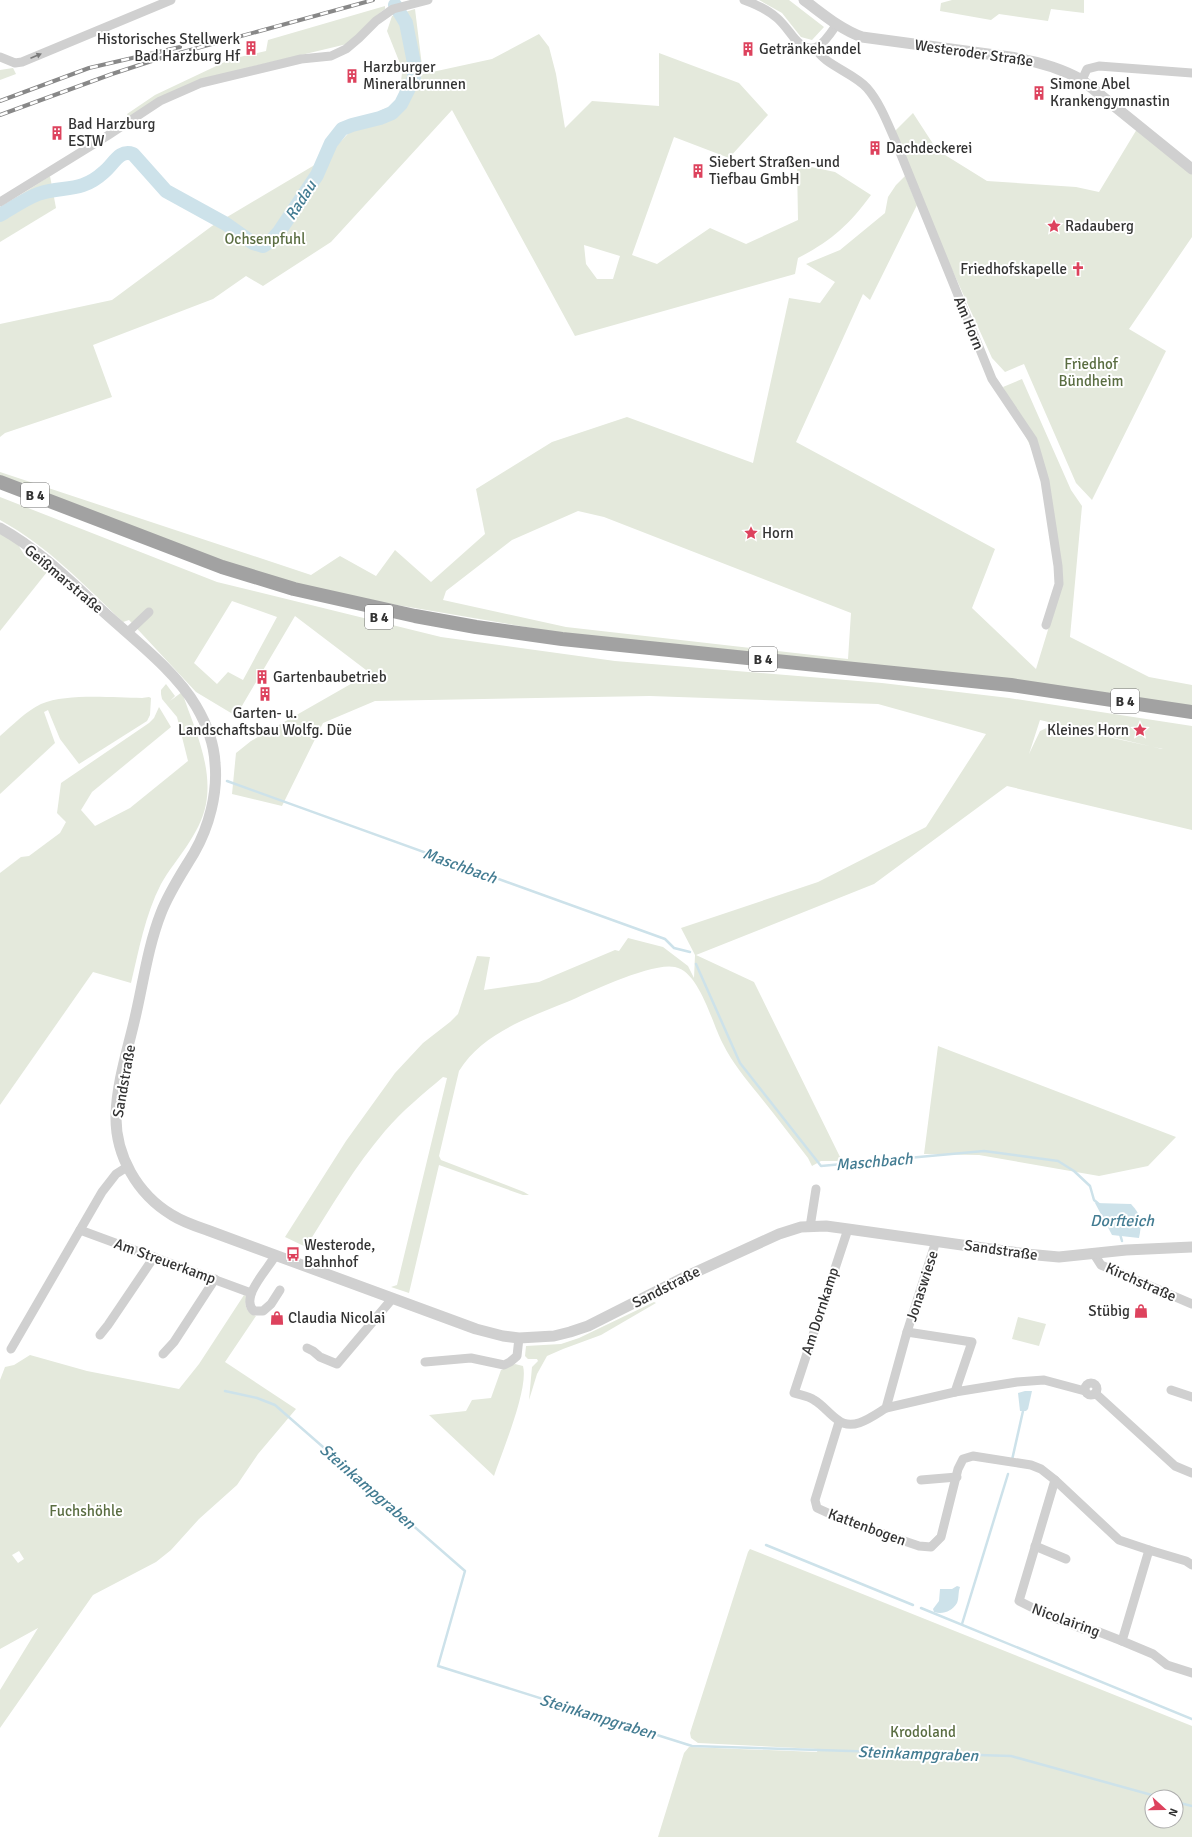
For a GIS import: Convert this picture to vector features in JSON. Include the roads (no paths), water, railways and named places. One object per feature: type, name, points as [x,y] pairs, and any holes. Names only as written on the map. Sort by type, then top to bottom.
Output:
[{"type":"highway","name":"B 4","points":[[0,482],[177,555]]},
{"type":"highway","name":"B 4","points":[[0,490],[221,570],[332,607],[379,617],[494,637],[599,650],[879,678],[1011,688],[1192,712]]},
{"type":"highway","name":"B 4","points":[[1058,695],[1192,720]]},
{"type":"street","points":[[0,57],[15,63],[22,62],[171,0]]},
{"type":"street","points":[[0,202],[107,136],[160,101],[201,83],[301,59],[331,56],[351,45],[376,20],[393,9],[428,0]]},
{"type":"street","points":[[744,0],[776,17],[800,44],[810,48],[816,48],[825,41],[837,24]]},
{"type":"street","name":"Westeroder Straße","points":[[804,0],[848,32],[876,40],[966,50],[1034,61],[1063,70],[1082,80],[1192,168]]},
{"type":"street","name":"Am Horn","points":[[816,48],[824,59],[842,68],[866,87],[879,106],[898,147],[992,379],[1033,440],[1045,482],[1058,566],[1058,584],[1046,625]]},
{"type":"street","points":[[1082,80],[1087,69],[1092,66],[1192,73]]},
{"type":"street","name":"Geißmarstraße","points":[[0,528],[12,534],[39,555],[127,633],[171,675],[196,706],[209,734],[216,764],[215,790],[205,830],[195,852],[170,893],[160,915]]},
{"type":"street","points":[[127,633],[149,612]]},
{"type":"street","name":"Sandstraße","points":[[160,915],[117,1101],[117,1133],[127,1167],[145,1193],[170,1214],[192,1225],[476,1329],[503,1336],[519,1338],[554,1336],[588,1326],[744,1249],[779,1234],[801,1227],[810,1226],[848,1229],[1026,1254],[1058,1257],[1126,1250],[1192,1246]]},
{"type":"street","points":[[11,1349],[108,1182],[120,1170],[127,1167]]},
{"type":"street","points":[[810,1226],[816,1189]]},
{"type":"street","name":"Am Dornkamp","points":[[839,1422],[813,1398],[794,1393],[848,1229]]},
{"type":"street","name":"Am Streuerkamp","points":[[80,1230],[251,1293]]},
{"type":"street","name":"Jonaswiese","points":[[886,1408],[907,1332],[936,1241]]},
{"type":"street","name":"Kirchstraße","points":[[1094,1254],[1101,1265],[1192,1304]]},
{"type":"street","points":[[275,1256],[251,1293],[248,1301],[250,1306],[254,1311],[258,1312],[267,1308],[280,1290]]},
{"type":"street","points":[[100,1335],[154,1257]]},
{"type":"street","points":[[163,1354],[174,1342],[215,1279]]},
{"type":"street","points":[[306,1348],[313,1351],[320,1357],[337,1364],[392,1298]]},
{"type":"street","name":"Jonaswiese","points":[[907,1332],[972,1342],[956,1392]]},
{"type":"street","points":[[425,1362],[471,1358],[504,1365],[516,1356],[519,1338]]},
{"type":"street","points":[[839,1422],[853,1425],[869,1419],[886,1408],[956,1392],[1017,1382],[1044,1380],[1085,1391],[1090,1395],[1095,1393],[1175,1466],[1192,1473]]},
{"type":"street","points":[[1170,1390],[1192,1397]]},
{"type":"street","name":"Kattenbogen","points":[[839,1422],[815,1500],[817,1508],[848,1522],[919,1546],[931,1547],[941,1537],[958,1469],[963,1459],[973,1456],[1016,1463],[1041,1469],[1054,1480]]},
{"type":"street","points":[[921,1480],[957,1477]]},
{"type":"street","points":[[1054,1480],[1119,1540],[1192,1564]]},
{"type":"street","name":"Nicolairing","points":[[1054,1480],[1019,1598],[1021,1603],[1083,1629],[1099,1632],[1122,1640],[1153,1654],[1167,1665],[1192,1673]]},
{"type":"street","points":[[1035,1546],[1066,1559]]},
{"type":"street","points":[[1122,1640],[1149,1550]]},
{"type":"water","name":"Dorfteich","points":[[1095,1203],[1131,1204],[1137,1212],[1140,1220],[1141,1228],[1139,1238],[1112,1235]]},
{"type":"water","points":[[1032,1391],[1028,1409],[1026,1411],[1020,1411],[1018,1393]]},
{"type":"water","points":[[957,1586],[960,1587],[958,1601],[955,1606],[944,1613],[934,1612],[933,1609],[939,1601],[940,1589],[952,1589]]},
{"type":"waterway","name":"Radau","points":[[0,215],[38,194],[47,191],[71,188],[87,183],[108,169],[120,155],[128,153],[133,154],[166,191],[226,224],[253,243],[263,246],[271,241],[279,232],[317,175],[331,143],[342,129],[392,113],[401,104],[414,78],[414,63],[406,23],[395,5]]},
{"type":"waterway","name":"Maschbach","points":[[227,781],[665,939],[674,948],[690,952]]},
{"type":"waterway","name":"Maschbach","points":[[696,964],[740,1063],[821,1166],[984,1151],[1058,1161],[1074,1171],[1090,1186],[1094,1200],[1100,1205]]},
{"type":"waterway","name":"Maschbach","points":[[1120,1234],[1122,1241]]},
{"type":"waterway","name":"Steinkampgraben","points":[[225,1391],[257,1398],[275,1405],[465,1571],[438,1666],[692,1746],[1011,1756],[1144,1793]]},
{"type":"waterway","points":[[1012,1460],[1023,1411]]},
{"type":"waterway","points":[[962,1624],[1008,1474]]},
{"type":"waterway","points":[[766,1545],[913,1605]]},
{"type":"waterway","points":[[921,1608],[1192,1719]]},
{"type":"waterway","name":"Steinkampgraben","points":[[1184,1804],[1192,1806]]},
{"type":"railway","points":[[0,115],[112,74],[161,58],[373,0]]},
{"type":"railway","points":[[0,101],[89,68],[180,47]]},
{"type":"place","name":"Historisches Stellwerk Bad Harzburg Hf","points":[[251,48]]},
{"type":"place","name":"Getränkehandel","points":[[748,49]]},
{"type":"place","name":"Harzburger Mineralbrunnen","points":[[352,76]]},
{"type":"place","name":"Simone Abel Krankengymnastin","points":[[1039,93]]},
{"type":"place","name":"Bad Harzburg ESTW","points":[[57,133]]},
{"type":"place","name":"Dachdeckerei","points":[[875,148]]},
{"type":"place","name":"Siebert Straßen-und Tiefbau GmbH","points":[[698,171]]},
{"type":"place","name":"Radauberg","points":[[1054,226]]},
{"type":"place","name":"Friedhofskapelle","points":[[1078,269]]},
{"type":"place","name":"Horn","points":[[751,533]]},
{"type":"place","name":"Gartenbaubetrieb","points":[[262,677]]},
{"type":"place","name":"Garten- u. Landschaftsbau Wolfg. Düe","points":[[265,694]]},
{"type":"place","name":"Kleines Horn","points":[[1140,730]]},
{"type":"place","name":"Westerode, Bahnhof","points":[[293,1254]]},
{"type":"place","name":"Stübig","points":[[1141,1311]]},
{"type":"place","name":"Claudia Nicolai","points":[[277,1318]]},
{"type":"park label","name":"Ochsenpfuhl","points":[[265,239]]},
{"type":"park label","name":"Friedhof Bündheim","points":[[1091,372]]},
{"type":"park label","name":"Fuchshöhle","points":[[86,1511]]},
{"type":"park label","name":"Krodoland","points":[[923,1732]]}]
